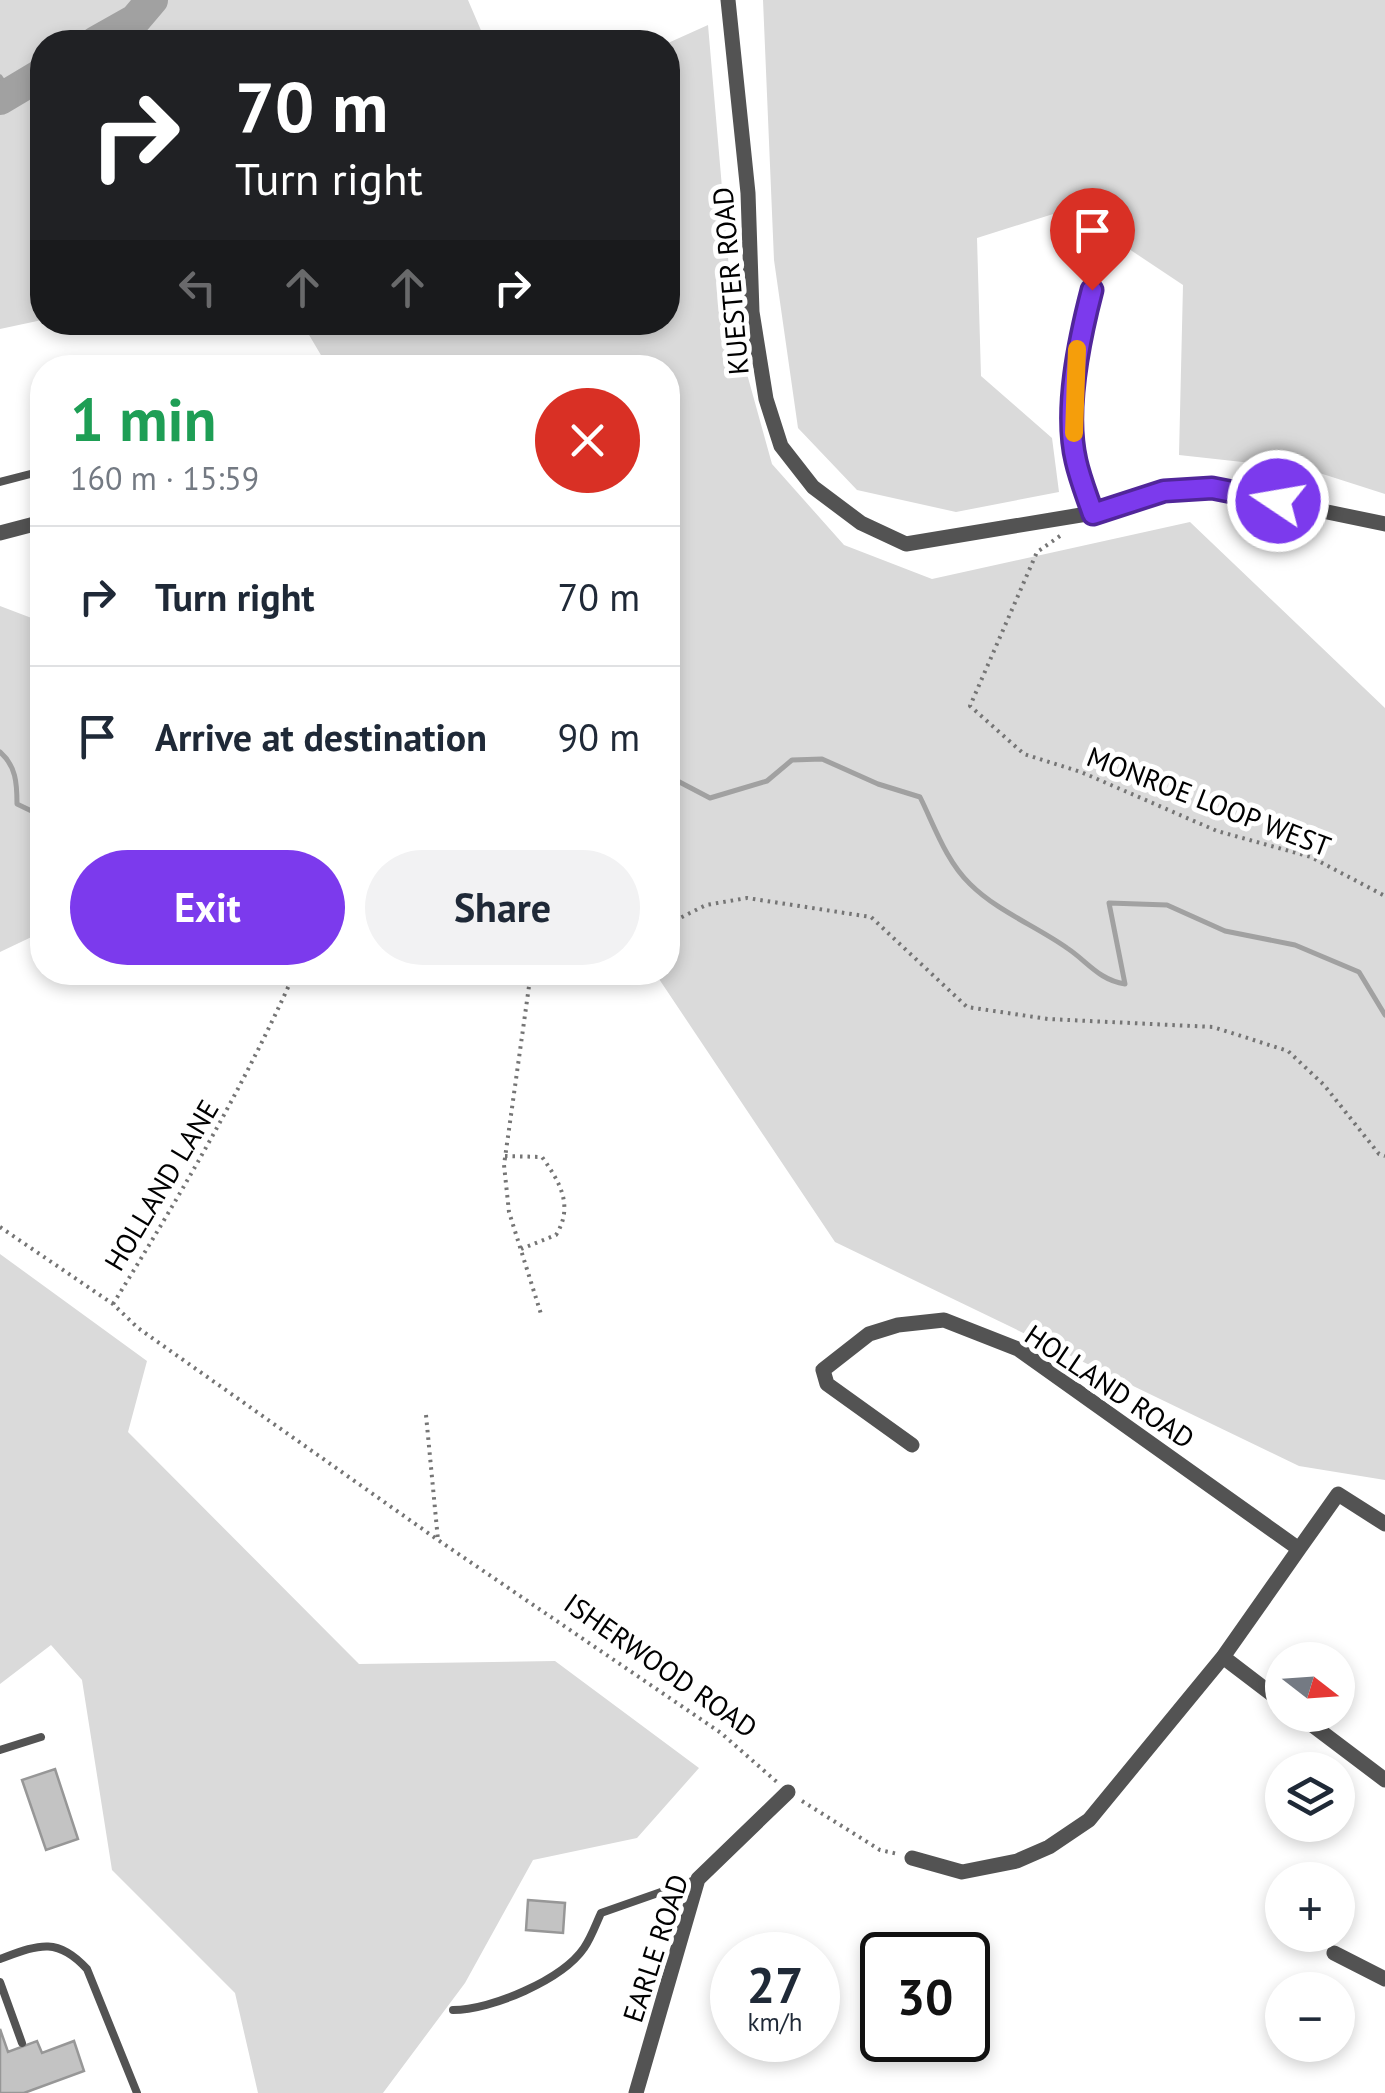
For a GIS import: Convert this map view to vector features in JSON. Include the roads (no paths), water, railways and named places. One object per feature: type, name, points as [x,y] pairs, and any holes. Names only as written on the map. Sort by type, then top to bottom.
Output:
[{"type":"street","name":"KUESTER ROAD","points":[[728,0],[748,193],[752,312],[766,399],[781,446],[813,486],[861,523],[906,544],[1093,514],[1164,491],[1212,488],[1385,524]]},
{"type":"street","points":[[0,533],[30,525]]},
{"type":"street","name":"HOLLAND ROAD","points":[[912,1444],[827,1384],[823,1370],[869,1334],[898,1324],[944,1320],[1018,1349],[1299,1548]]},
{"type":"street","points":[[912,1858],[962,1872],[1017,1861],[1050,1846],[1089,1820],[1223,1657],[1338,1494],[1385,1524]]},
{"type":"street","points":[[1223,1657],[1265,1689]]},
{"type":"street","points":[[1321,1732],[1385,1780]]},
{"type":"street","name":"EARLE ROAD","points":[[636,2093],[698,1879],[788,1792]]},
{"type":"street","points":[[1334,1953],[1385,1978]]},
{"type":"lane","points":[[1092,290],[1077,349],[1073,406],[1075,458],[1093,514]]},
{"type":"lane","points":[[0,482],[30,474]]},
{"type":"lane","points":[[0,1750],[40,1737]]},
{"type":"lane","points":[[453,2010],[470,2010],[508,1998],[558,1973],[584,1949],[601,1913],[698,1879]]},
{"type":"lane","points":[[0,1959],[32,1947],[55,1946],[74,1954],[88,1969],[134,2092]]},
{"type":"lane","points":[[0,1982],[22,2043]]},
{"type":"waterway","points":[[117,30],[135,20],[152,0]]},
{"type":"waterway","points":[[0,77],[11,93]]},
{"type":"waterway","points":[[0,99],[30,81]]},
{"type":"waterway","points":[[0,752],[14,775],[17,804],[30,810]]},
{"type":"waterway","points":[[680,782],[710,798],[767,781],[792,760],[822,759],[878,784],[920,797],[947,854],[970,884],[1108,979],[1125,984],[1109,903],[1167,905],[1225,931],[1295,945],[1359,972],[1385,1015]]}]
